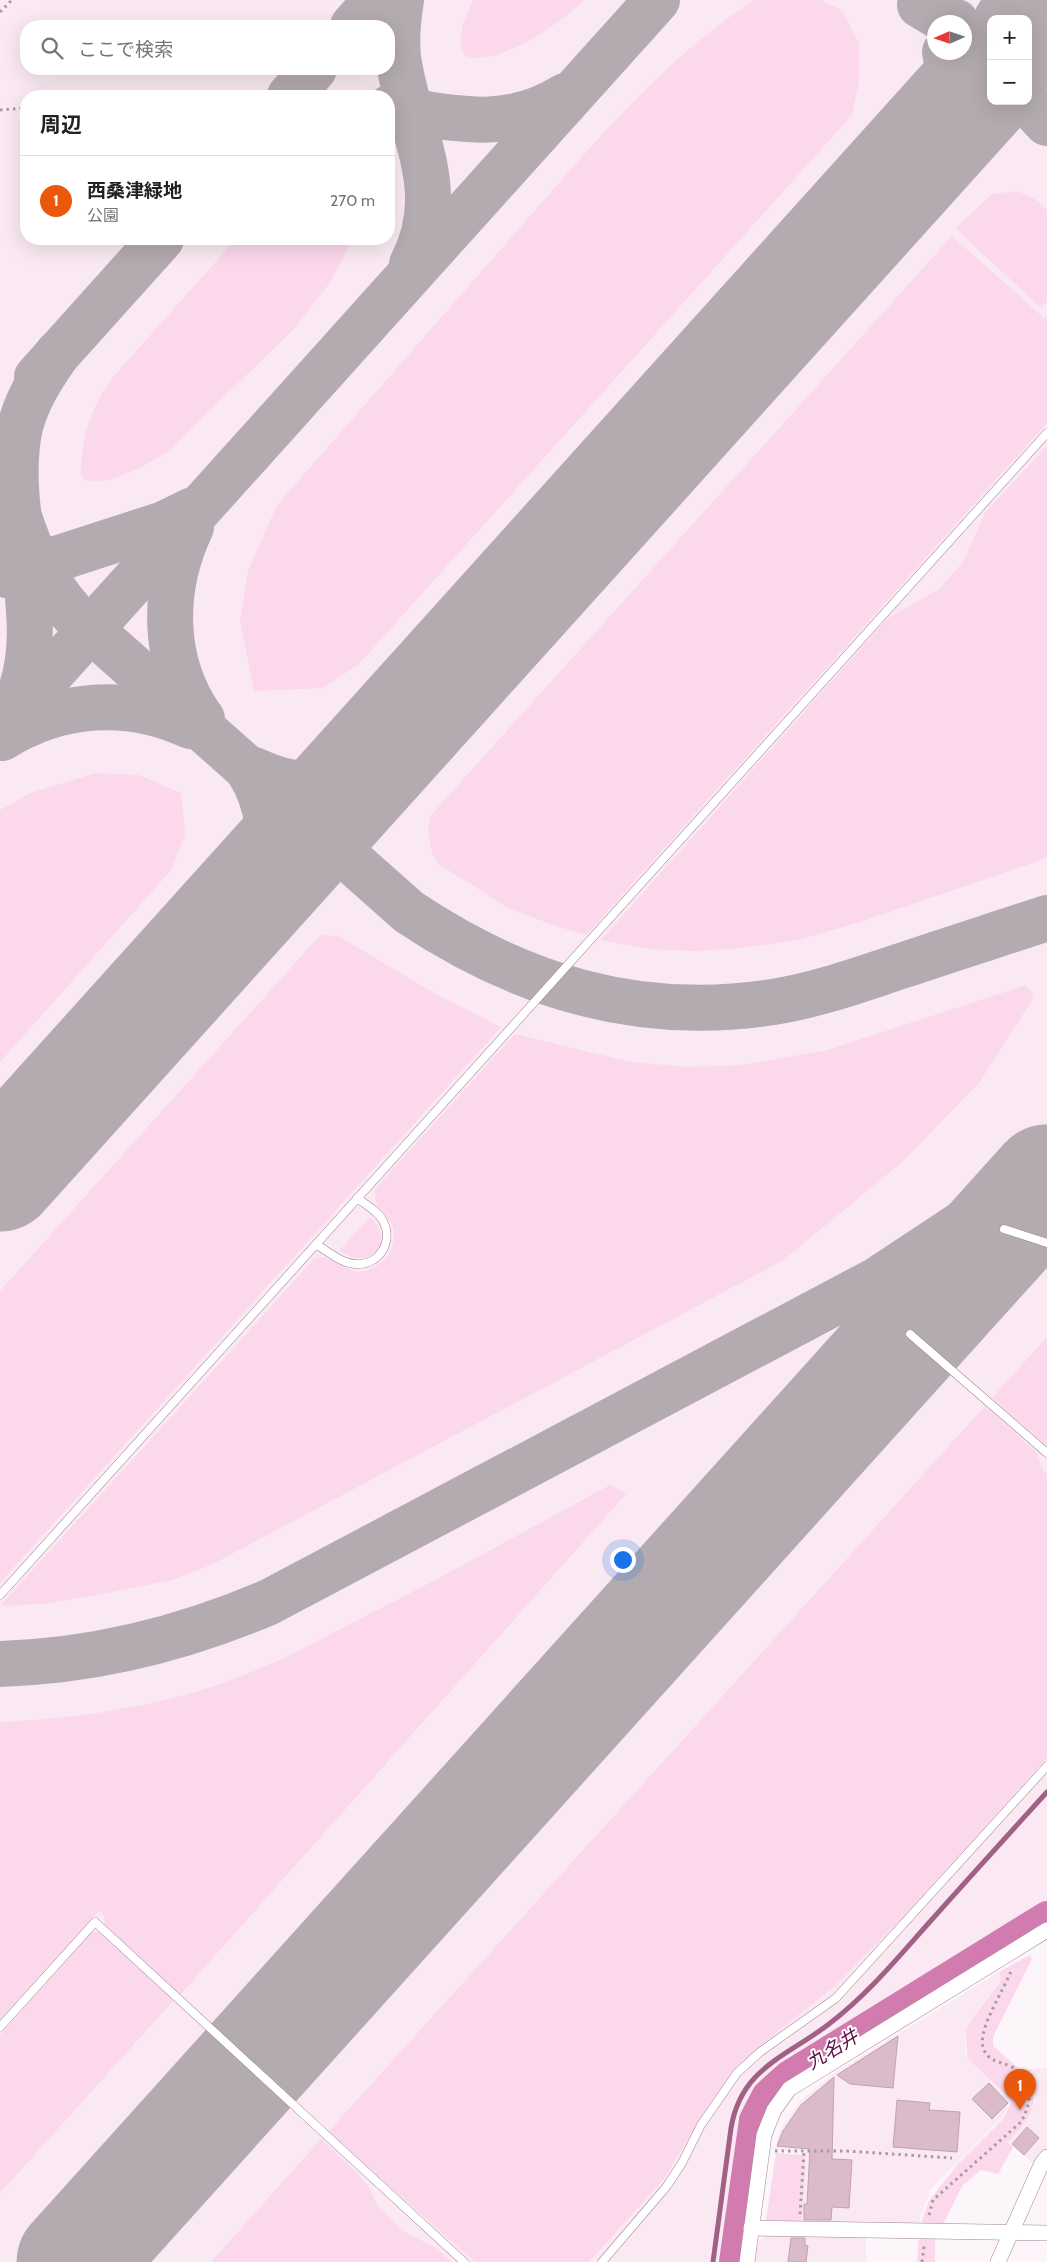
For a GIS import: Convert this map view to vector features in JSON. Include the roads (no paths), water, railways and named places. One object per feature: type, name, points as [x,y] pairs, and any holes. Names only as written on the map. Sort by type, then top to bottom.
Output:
[{"type":"street","points":[[747,2262],[764,2135],[774,2110],[789,2089],[1047,1930]]},
{"type":"street","points":[[998,2262],[1042,2163],[1047,2157]]},
{"type":"street","points":[[751,2228],[1047,2233]]},
{"type":"lane","points":[[0,1594],[317,1245],[357,1198],[1047,433]]},
{"type":"lane","points":[[317,1245],[341,1261],[356,1264],[369,1262],[380,1256],[386,1246],[387,1233],[383,1221],[376,1212],[357,1198]]},
{"type":"lane","points":[[1004,1229],[1047,1243]]},
{"type":"lane","points":[[910,1334],[1047,1453]]},
{"type":"lane","points":[[602,2262],[667,2186],[682,2163],[701,2125],[737,2073],[760,2052],[836,1998],[1047,1766]]},
{"type":"lane","points":[[0,2027],[95,1922],[464,2262]]},
{"type":"waterway","points":[[713,2262],[731,2128],[736,2108],[744,2091],[755,2077],[768,2066],[829,2024],[868,1990],[1047,1792]]},
{"type":"waterway","name":"九名井","points":[[734,2262],[754,2120],[767,2095],[788,2076],[1047,1916]]},
{"type":"place","name":"西桑津緑地","points":[[1020,2110]]}]
